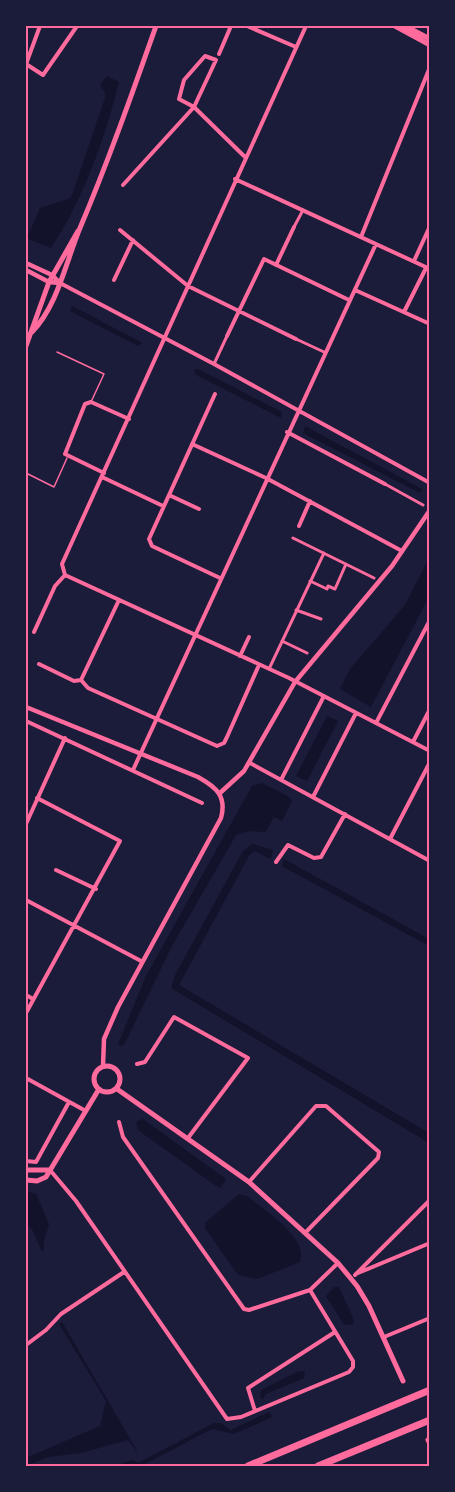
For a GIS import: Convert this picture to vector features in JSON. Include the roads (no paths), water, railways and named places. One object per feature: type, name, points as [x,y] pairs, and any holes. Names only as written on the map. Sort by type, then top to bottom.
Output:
[{"type":"highway","points":[[248,1467],[429,1390]]},
{"type":"highway","points":[[318,1467],[429,1420]]},
{"type":"main road","points":[[150,39],[151,26]]},
{"type":"main road","points":[[32,332],[60,283],[78,231],[104,173],[156,26]]},
{"type":"main road","points":[[395,26],[429,45]]},
{"type":"main road","points":[[405,26],[429,39]]},
{"type":"main road","points":[[26,346],[52,275],[78,231]]},
{"type":"main road","points":[[103,1066],[111,1066],[118,1071],[121,1079],[117,1089],[109,1092],[99,1089],[94,1076],[103,1066]]},
{"type":"main road","points":[[26,1180],[37,1181],[46,1177],[84,1110],[99,1089]]},
{"type":"main road","points":[[117,1089],[249,1182],[353,1276],[403,1381]]},
{"type":"main road","points":[[26,1170],[50,1170]]},
{"type":"street","points":[[40,26],[26,64],[43,75],[77,26]]},
{"type":"street","points":[[219,54],[231,26]]},
{"type":"street","points":[[247,26],[296,47]]},
{"type":"street","points":[[34,632],[55,586],[64,574],[62,564],[306,26]]},
{"type":"street","points":[[123,185],[194,107],[216,60],[205,56],[184,80],[179,99],[194,107],[246,157]]},
{"type":"street","points":[[361,237],[429,67]]},
{"type":"street","points":[[235,179],[428,268],[404,312]]},
{"type":"street","points":[[276,266],[303,210]]},
{"type":"street","points":[[414,262],[429,226]]},
{"type":"street","points":[[120,230],[188,286],[324,352]]},
{"type":"street","points":[[114,280],[133,240]]},
{"type":"street","points":[[133,770],[193,635],[376,244]]},
{"type":"street","points":[[214,364],[264,259],[349,300]]},
{"type":"street","points":[[26,263],[52,275],[60,283],[214,364],[429,483]]},
{"type":"street","points":[[26,270],[49,282],[60,283]]},
{"type":"street","points":[[355,290],[429,324]]},
{"type":"street","points":[[215,394],[163,506],[149,543],[220,578]]},
{"type":"street","points":[[129,419],[91,402],[85,404],[65,450],[67,457],[163,506]]},
{"type":"street","points":[[287,432],[423,505]]},
{"type":"street","points":[[192,444],[266,478],[403,552]]},
{"type":"street","points":[[169,495],[199,509]]},
{"type":"street","points":[[299,526],[310,501]]},
{"type":"street","points":[[220,793],[234,783],[250,763],[295,682],[403,552],[429,510]]},
{"type":"street","points":[[293,538],[374,578]]},
{"type":"street","points":[[268,669],[324,553]]},
{"type":"street","points":[[310,581],[327,589],[328,586],[335,589],[345,564]]},
{"type":"street","points":[[64,574],[324,696],[429,751]]},
{"type":"street","points":[[81,680],[119,600]]},
{"type":"street","points":[[296,610],[321,619]]},
{"type":"street","points":[[376,723],[429,620]]},
{"type":"street","points":[[240,656],[249,637]]},
{"type":"street","points":[[282,641],[307,653]]},
{"type":"street","points":[[39,664],[74,681],[81,680]]},
{"type":"street","points":[[81,680],[88,688],[216,746],[224,743],[259,665]]},
{"type":"street","points":[[281,780],[324,696]]},
{"type":"street","points":[[26,706],[198,777],[220,793],[223,805],[220,818],[141,961],[104,1039],[103,1066]]},
{"type":"street","points":[[413,742],[429,709]]},
{"type":"street","points":[[313,797],[356,713]]},
{"type":"street","points":[[26,721],[202,803]]},
{"type":"street","points":[[26,824],[65,738]]},
{"type":"street","points":[[390,839],[429,762]]},
{"type":"street","points":[[250,763],[429,861]]},
{"type":"street","points":[[26,1013],[119,846],[118,838],[37,798]]},
{"type":"street","points":[[276,862],[288,845],[314,858],[321,857],[345,814]]},
{"type":"street","points":[[56,870],[96,889]]},
{"type":"street","points":[[26,900],[141,961]]},
{"type":"street","points":[[26,994],[33,999]]},
{"type":"street","points":[[137,1065],[145,1062],[174,1017],[248,1058],[188,1138]]},
{"type":"street","points":[[26,1078],[84,1110]]},
{"type":"street","points":[[26,1161],[36,1161],[69,1102]]},
{"type":"street","points":[[249,1182],[316,1106],[326,1106],[379,1152],[378,1158],[306,1232]]},
{"type":"street","points":[[119,1122],[123,1137],[239,1305],[249,1310],[310,1290],[338,1263]]},
{"type":"street","points":[[50,1170],[76,1201],[222,1414],[228,1419],[255,1411],[352,1370],[353,1361],[310,1290]]},
{"type":"street","points":[[353,1276],[429,1200]]},
{"type":"street","points":[[353,1276],[429,1244]]},
{"type":"street","points":[[26,1345],[61,1314],[124,1272]]},
{"type":"street","points":[[384,1337],[429,1318]]},
{"type":"street","points":[[255,1411],[248,1388],[335,1332]]},
{"type":"lane","points":[[57,352],[104,374],[91,402]]},
{"type":"lane","points":[[26,473],[54,486],[67,457]]}]
